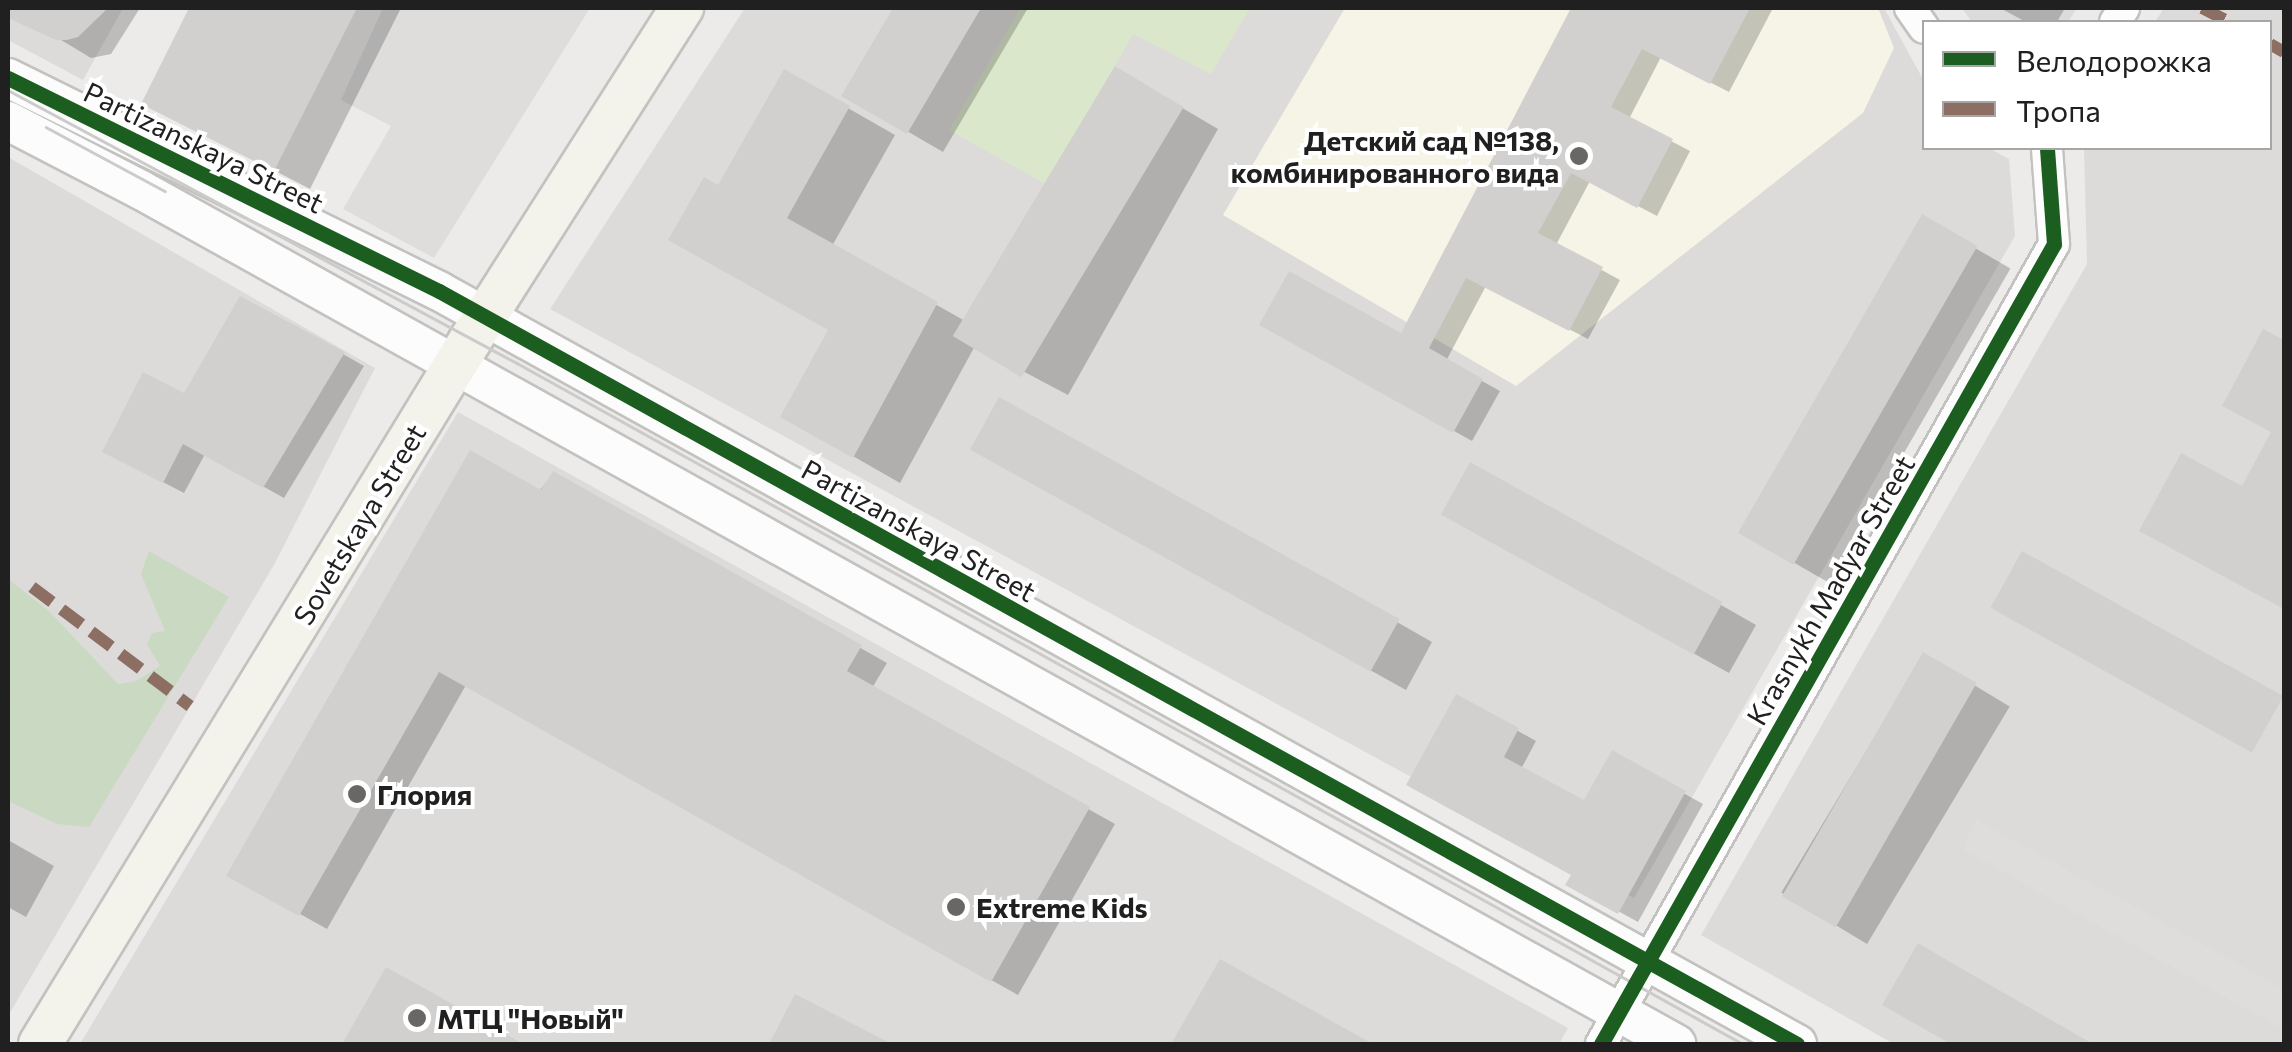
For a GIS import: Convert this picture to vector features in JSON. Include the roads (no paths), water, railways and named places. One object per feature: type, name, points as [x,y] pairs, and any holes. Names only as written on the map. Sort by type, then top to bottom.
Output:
[{"type":"main road","name":"Sovetskaya Street","points":[[40,1044],[485,318],[682,8]]},
{"type":"street","name":"Partizanskaya Street","points":[[8,78],[188,165],[485,318],[1797,1044]]},
{"type":"street","points":[[8,121],[140,190],[455,368],[1610,1028],[1676,1044]]},
{"type":"street","name":"Krasnykh Madyar Street","points":[[1610,1028],[2054,244],[2047,150]]},
{"type":"tram line","points":[[8,90],[517,363],[1743,1044]]},
{"type":"tram line","points":[[46,127],[165,191]]},
{"type":"place","name":"Детский сад №138, комбинированного вида","points":[[1579,156]]},
{"type":"place","name":"Глория","points":[[357,794]]},
{"type":"place","name":"Extreme Kids","points":[[956,907]]},
{"type":"place","name":"МТЦ \"Новый\"","points":[[417,1018]]}]
